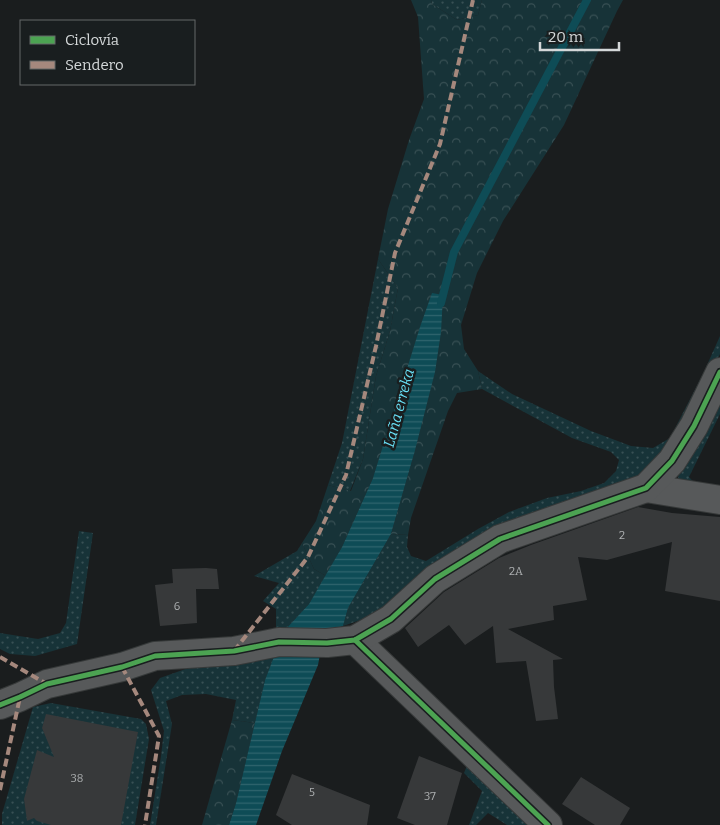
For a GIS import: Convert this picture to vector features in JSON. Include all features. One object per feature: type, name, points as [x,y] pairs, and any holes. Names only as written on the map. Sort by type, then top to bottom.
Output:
[{"type":"street","points":[[0,705],[47,684],[122,667],[155,656],[234,651],[279,642],[328,643],[355,640],[391,618],[435,579],[500,539],[646,488],[672,461],[694,426],[720,372]]},
{"type":"street","points":[[646,488],[720,500]]},
{"type":"street","points":[[355,640],[548,825]]},
{"type":"green space","points":[[411,0],[431,0],[432,4],[457,20],[478,15],[482,0],[623,0],[564,125],[503,221],[477,273],[461,325],[464,349],[478,371],[482,389],[457,393],[448,411],[411,518],[408,535],[391,534],[414,454],[373,478],[342,547],[326,576],[314,569],[302,543],[316,521],[328,485],[351,491],[363,459],[376,376],[390,331],[398,288],[378,259],[388,209],[409,140],[424,99],[418,17]]},
{"type":"green space","points":[[431,0],[482,0],[478,15],[457,20],[432,4]]},
{"type":"green space","points":[[378,259],[398,288],[390,331],[376,376],[363,459],[350,491],[328,485],[342,443]]},
{"type":"green space","points":[[720,336],[720,354],[685,425],[647,474],[502,526],[416,576],[415,586],[369,617],[343,626],[348,608],[391,534],[408,535],[407,547],[411,556],[426,561],[509,512],[547,498],[581,491],[604,483],[616,471],[619,460],[611,452],[572,438],[482,389],[478,371],[512,394],[591,431],[631,446],[653,448],[670,438]]},
{"type":"green space","points":[[720,392],[720,414],[689,477],[699,488],[684,489],[678,479],[680,464]]},
{"type":"green space","points":[[79,531],[93,533],[77,644],[35,656],[10,654],[0,649],[0,633],[38,639],[60,633],[66,623]]},
{"type":"green space","points":[[302,543],[314,569],[326,576],[309,604],[284,631],[276,631],[276,609],[263,601],[279,583],[254,576],[297,551]]},
{"type":"green space","points":[[275,656],[265,680],[255,723],[232,720],[236,700],[206,694],[182,695],[166,701],[172,724],[156,825],[150,825],[164,731],[151,690],[160,678],[194,666]]},
{"type":"green space","points":[[51,703],[141,719],[146,724],[149,739],[135,825],[2,825],[2,814],[33,707]]},
{"type":"green space","points":[[232,720],[255,723],[236,803],[229,825],[202,825]]},
{"type":"green space","points":[[468,763],[516,814],[530,825],[507,825],[488,813],[476,825],[469,825],[482,791],[464,773]]},
{"type":"water","points":[[432,293],[443,295],[441,332],[435,372],[391,534],[348,608],[343,626],[324,633],[318,665],[282,751],[256,825],[229,825],[265,680],[284,631],[309,604],[342,547],[373,478]]},
{"type":"building","points":[[638,507],[672,513],[720,517],[720,601],[665,591],[672,542],[607,560],[578,557],[587,600],[553,606],[554,620],[508,629],[563,659],[553,660],[558,719],[536,721],[526,661],[496,663],[493,626],[465,645],[449,625],[418,647],[405,628],[444,592],[499,558]]},
{"type":"building","points":[[172,569],[217,569],[219,589],[196,589],[197,623],[160,626],[155,585],[173,583]]},
{"type":"building","points":[[46,714],[138,732],[121,825],[51,825],[37,821],[34,818],[27,821],[24,799],[37,750],[54,757],[42,728]]},
{"type":"building","points":[[419,756],[462,773],[447,825],[415,825],[397,818]]},
{"type":"building","points":[[292,774],[370,805],[367,825],[292,825],[276,815]]},
{"type":"building","points":[[581,777],[630,808],[620,825],[595,825],[562,804]]},
{"type":"waterway","name":"Laña erreka","points":[[441,303],[454,252],[587,0]]},
{"type":"marked path","points":[[234,651],[308,557],[346,475],[395,253],[440,144],[473,0]]},
{"type":"marked path","points":[[0,657],[47,684]]},
{"type":"marked path","points":[[122,667],[159,736],[145,825]]},
{"type":"marked path","points":[[0,790],[20,697]]},
{"type":"cycle path","points":[[0,705],[47,684],[122,667],[155,656],[234,651],[279,642],[327,643],[355,640],[391,619],[435,579],[500,539],[646,488],[672,461],[694,426],[720,372]]},
{"type":"cycle path","points":[[355,640],[548,825]]}]
